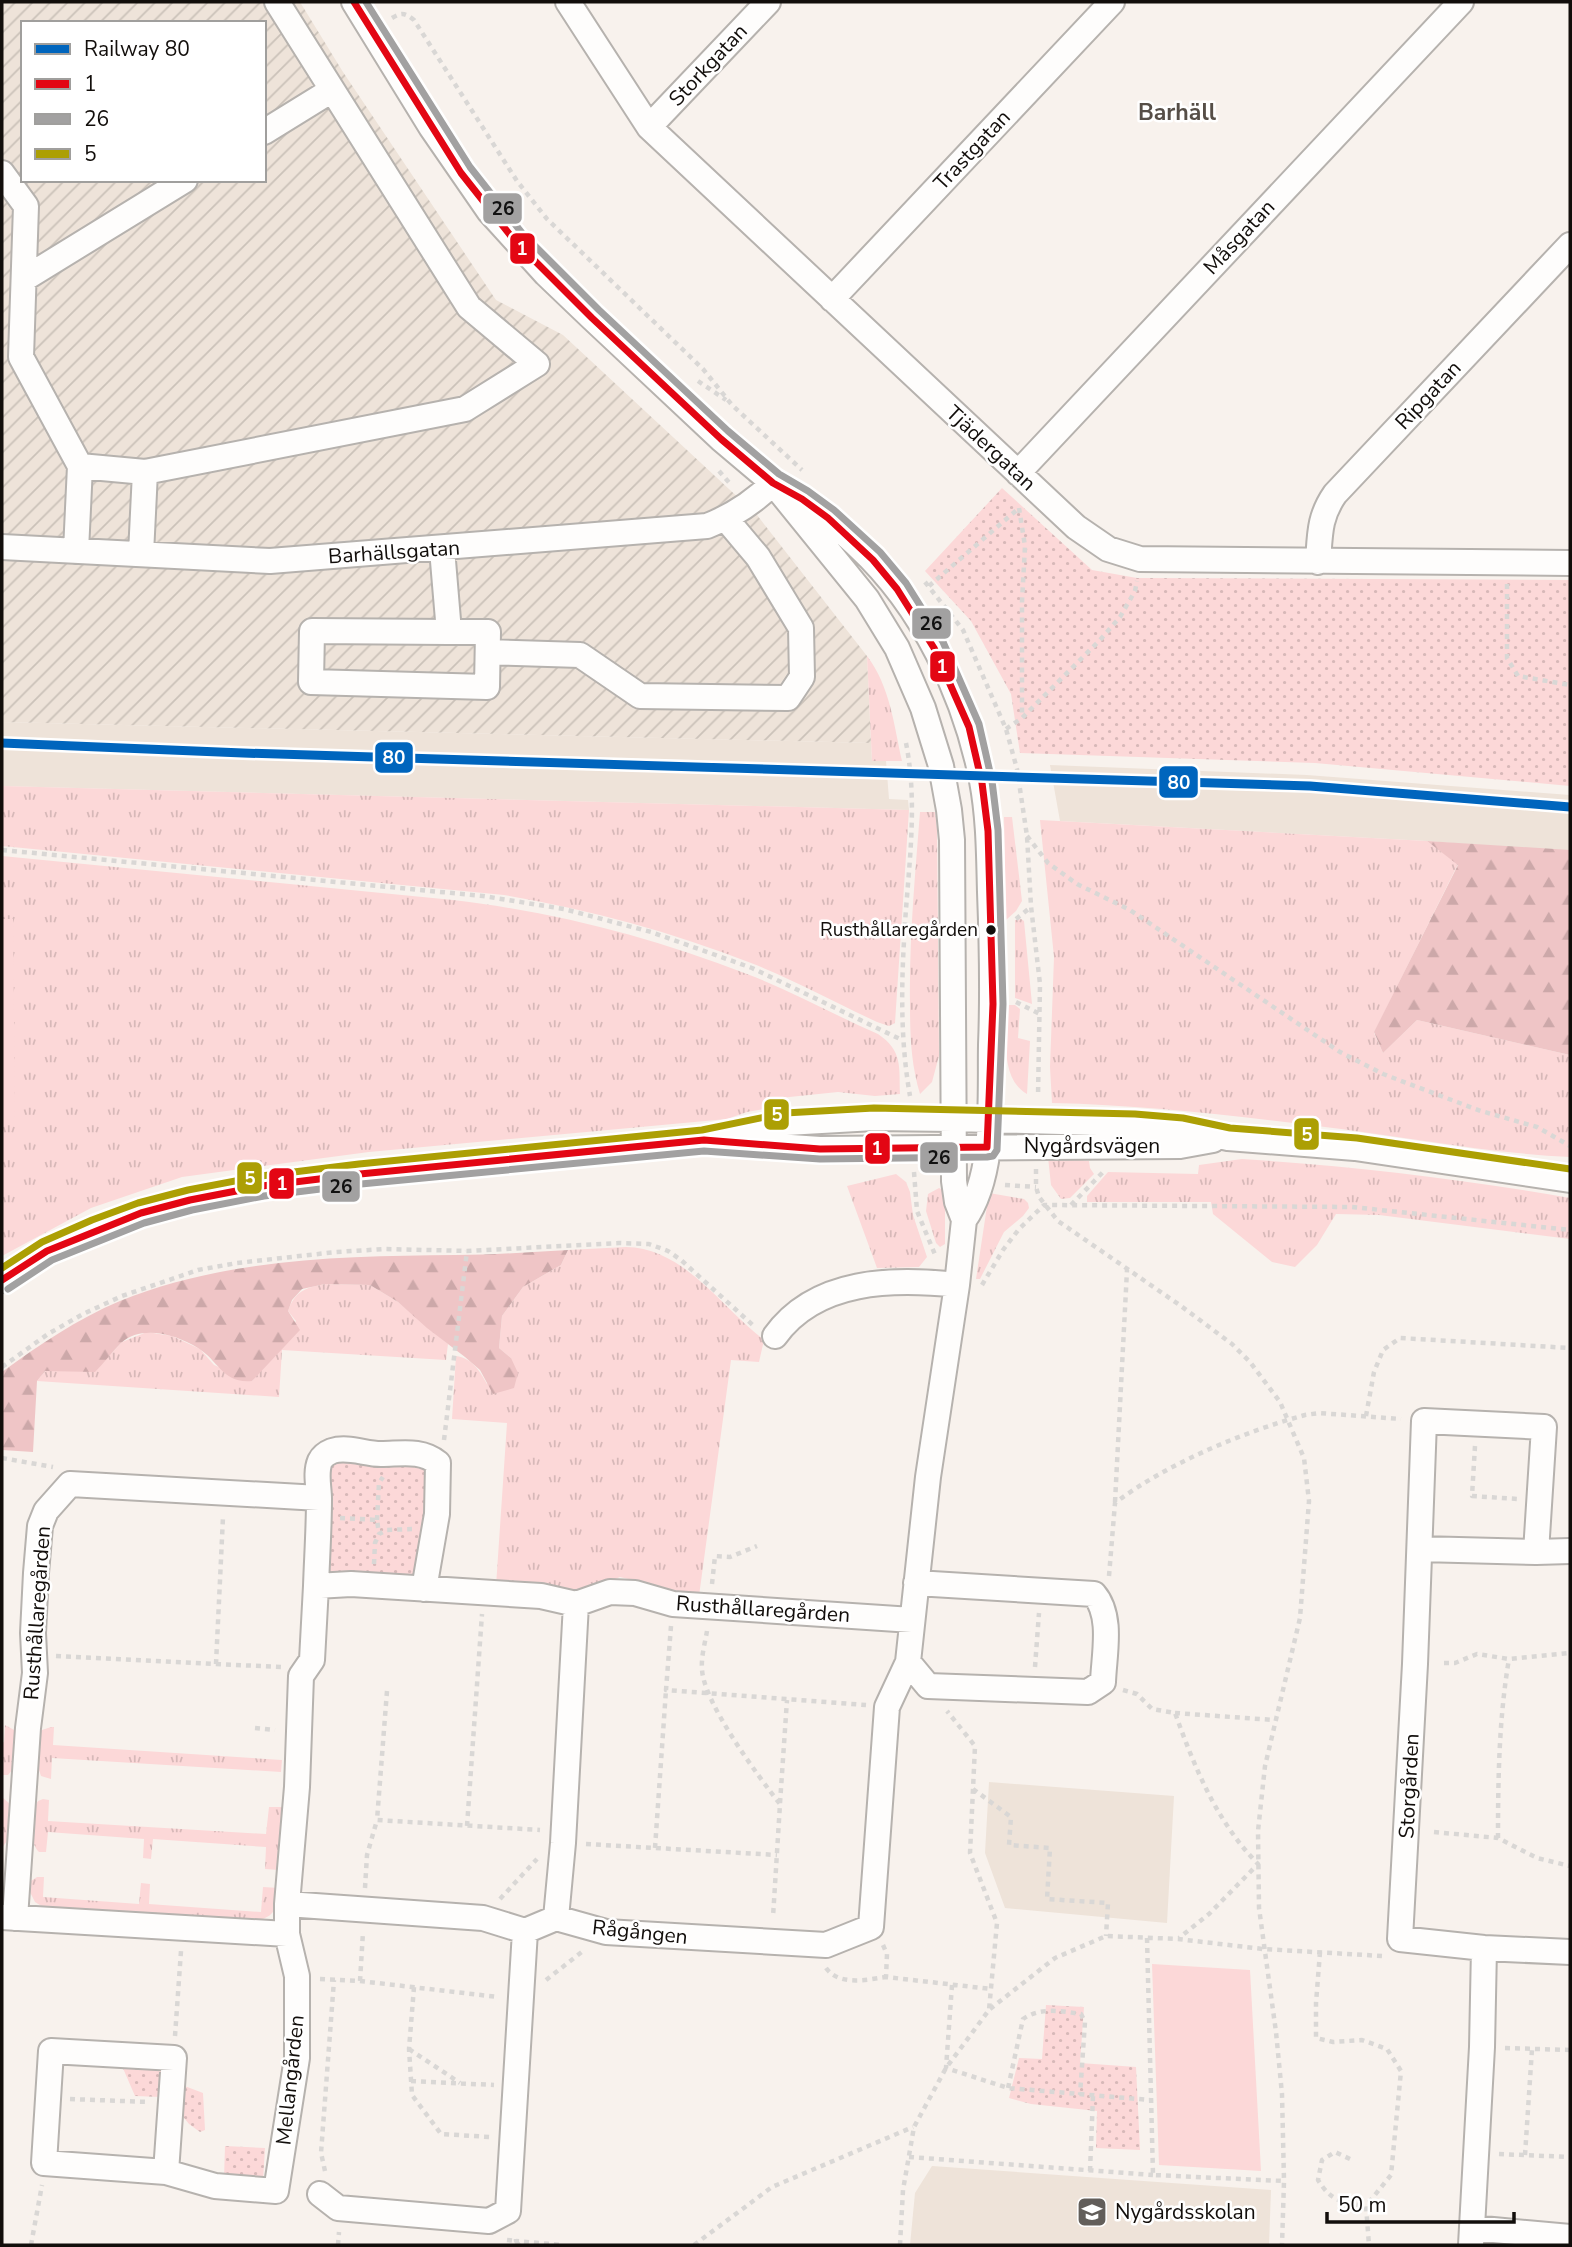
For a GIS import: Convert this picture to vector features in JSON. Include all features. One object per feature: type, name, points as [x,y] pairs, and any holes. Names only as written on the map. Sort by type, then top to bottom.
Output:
[{"type":"street","points":[[80,466],[145,472],[465,409],[537,364],[469,307],[277,2]]},
{"type":"street","name":"Tjädergatan","points":[[568,2],[649,127],[1036,490],[1108,550],[1140,559],[1570,563]]},
{"type":"street","name":"Storkgatan","points":[[649,127],[768,2]]},
{"type":"street","name":"Trastgatan","points":[[832,299],[1112,2]]},
{"type":"street","name":"Måsgatan","points":[[1018,473],[1461,2]]},
{"type":"street","points":[[361,4],[461,173],[514,240],[592,318],[721,439],[773,483],[867,599],[897,648],[923,708],[938,755],[949,810],[952,840],[953,1147],[955,1192],[964,1220]]},
{"type":"street","points":[[266,131],[332,90]]},
{"type":"street","points":[[2,173],[26,206],[21,357],[80,466],[76,551]]},
{"type":"street","points":[[24,279],[182,182]]},
{"type":"street","name":"Ripgatan","points":[[1318,562],[1320,524],[1325,508],[1335,494],[1570,245]]},
{"type":"street","points":[[141,554],[145,472]]},
{"type":"street","points":[[773,483],[802,499],[873,559],[897,589],[934,648],[968,727],[982,783],[988,831],[993,1004],[987,1147],[977,1197],[964,1220],[928,1477],[908,1662],[887,1707],[871,1927]]},
{"type":"street","name":"Barhällsgatan","points":[[2,547],[270,561],[442,549],[707,526],[726,519],[751,503],[773,483]]},
{"type":"street","points":[[488,652],[580,655],[640,696],[788,698],[802,677],[801,628],[758,556],[726,519]]},
{"type":"street","points":[[442,549],[449,632]]},
{"type":"street","points":[[312,631],[449,632],[488,632],[487,687],[312,682],[312,631]]},
{"type":"street","name":"Nygårdsvägen","points":[[2,1280],[47,1251],[96,1230],[141,1213],[190,1200],[262,1186],[360,1174],[704,1140],[786,1124],[953,1118],[1146,1125],[1182,1128],[1228,1138],[1368,1150],[1570,1180]]},
{"type":"street","name":"Nygårdsvägen","points":[[704,1140],[820,1149],[1180,1146],[1228,1138]]},
{"type":"street","points":[[775,1336],[785,1323],[819,1298],[850,1287],[898,1282],[957,1285]]},
{"type":"street","points":[[1424,1421],[1544,1427],[1536,1552]]},
{"type":"street","name":"Storgården","points":[[1400,1939],[1424,1421]]},
{"type":"street","points":[[8,1917],[287,1934],[301,1676],[312,1660],[320,1462],[324,1455],[343,1450],[403,1452],[424,1455],[438,1463],[436,1514],[424,1589]]},
{"type":"street","points":[[71,1484],[225,1492],[319,1507]]},
{"type":"street","name":"Rusthållaregården","points":[[8,1917],[34,1656],[40,1526],[46,1511],[71,1484]]},
{"type":"street","points":[[1420,1549],[1536,1552],[1570,1550]]},
{"type":"street","points":[[908,1662],[928,1686],[1088,1692],[1103,1682],[1103,1604],[1094,1594],[916,1583]]},
{"type":"street","points":[[287,1904],[483,1918],[525,1931],[556,1918],[576,1604],[541,1596],[372,1586],[316,1586]]},
{"type":"street","name":"Rusthållaregården","points":[[576,1604],[610,1592],[635,1593],[673,1604],[912,1620]]},
{"type":"street","name":"Rågången","points":[[556,1918],[607,1932],[826,1945],[871,1927]]},
{"type":"street","points":[[329,2201],[489,2221],[508,2211],[525,1931]]},
{"type":"street","name":"Mellangården","points":[[44,2163],[166,2172],[215,2186],[276,2191],[297,2058],[297,1976],[287,1934]]},
{"type":"street","points":[[1400,1939],[1484,1948],[1570,1952]]},
{"type":"street","points":[[1484,1948],[1482,2047],[1472,2237],[1570,2237]]},
{"type":"street","points":[[44,2163],[51,2051],[174,2058],[166,2172]]},
{"type":"path","points":[[399,29],[392,18],[406,13],[414,20],[517,181],[547,219],[703,369],[732,405],[694,379]]},
{"type":"path","points":[[716,463],[721,475],[751,503]]},
{"type":"path","points":[[929,586],[1036,490]]},
{"type":"path","points":[[1019,508],[1025,546],[1022,718]]},
{"type":"path","points":[[1006,729],[1022,718],[1076,666],[1120,617],[1135,591],[1140,559]]},
{"type":"path","points":[[1507,562],[1507,658],[1518,676],[1570,685]]},
{"type":"path","points":[[904,731],[913,812],[904,942],[902,1040],[912,1119]]},
{"type":"path","points":[[1027,836],[1048,863],[1077,884],[1130,910],[1340,1052],[1384,1074],[1471,1107],[1537,1127],[1570,1146]]},
{"type":"path","points":[[2,850],[483,896],[564,909],[651,932],[726,958],[902,1040]]},
{"type":"path","points":[[1015,920],[1031,906]]},
{"type":"path","points":[[1016,1001],[1040,1014]]},
{"type":"path","points":[[913,1148],[917,1211],[932,1251],[957,1285],[977,1287],[984,1284],[1003,1250],[1019,1229],[1044,1205],[1352,1207],[1570,1230]]},
{"type":"path","points":[[1071,1206],[1108,1168]]},
{"type":"path","points":[[1044,1205],[1058,1221],[1232,1344],[1250,1362],[1280,1402],[1304,1458],[1308,1479],[1307,1549],[1300,1618],[1274,1720],[1260,1800],[1258,1864],[1264,1949],[1279,2057],[1284,2181],[1282,2245]]},
{"type":"path","points":[[2,1367],[48,1334],[122,1296],[198,1270],[336,1252],[467,1251],[619,1243],[649,1244],[658,1246],[681,1260],[758,1330],[775,1336]]},
{"type":"path","points":[[432,1459],[446,1434],[457,1314],[467,1251]]},
{"type":"path","points":[[1103,1604],[1109,1579],[1115,1503],[1127,1269]]},
{"type":"path","points":[[1366,1416],[1374,1372],[1382,1350],[1400,1338],[1570,1349]]},
{"type":"path","points":[[1115,1503],[1157,1476],[1218,1445],[1289,1419],[1319,1413],[1424,1421]]},
{"type":"path","points":[[1476,1423],[1472,1496],[1539,1501]]},
{"type":"path","points":[[372,1586],[375,1543],[379,1534],[379,1483],[388,1468],[392,1453]]},
{"type":"path","points":[[2,1458],[56,1467],[65,1474],[71,1484]]},
{"type":"path","points":[[216,1664],[225,1492]]},
{"type":"path","points":[[319,1507],[377,1520]]},
{"type":"path","points":[[379,1534],[387,1530],[402,1529],[432,1531]]},
{"type":"path","points":[[757,1546],[730,1557],[715,1556],[702,1668],[706,1693],[760,1779],[780,1804]]},
{"type":"path","points":[[1033,1690],[1040,1591]]},
{"type":"path","points":[[467,1826],[483,1592]]},
{"type":"path","points":[[655,1848],[673,1604]]},
{"type":"path","points":[[1444,1663],[1455,1663],[1477,1654],[1509,1659],[1570,1653]]},
{"type":"path","points":[[34,1656],[83,1656],[284,1667],[301,1676]]},
{"type":"path","points":[[1498,1838],[1498,1787],[1505,1680],[1509,1659]]},
{"type":"path","points":[[1103,1682],[1137,1694],[1152,1709],[1274,1720]]},
{"type":"path","points":[[928,1686],[975,1746],[970,1853],[997,1923],[989,2010]]},
{"type":"path","points":[[666,1690],[887,1707]]},
{"type":"path","points":[[387,1691],[377,1820],[467,1826],[655,1848],[777,1855]]},
{"type":"path","points":[[771,1943],[788,1700]]},
{"type":"path","points":[[1175,1713],[1192,1761],[1214,1807],[1237,1843],[1258,1864]]},
{"type":"path","points":[[973,1789],[1011,1817],[1009,1845],[1050,1848],[1047,1899],[1108,1903],[1106,1936]]},
{"type":"path","points":[[1434,1832],[1498,1838],[1537,1858],[1570,1866]]},
{"type":"path","points":[[483,1918],[563,1837]]},
{"type":"path","points":[[1178,1939],[1209,1914],[1258,1864]]},
{"type":"path","points":[[174,2058],[182,1927]]},
{"type":"path","points":[[871,1927],[881,1938],[887,1954],[886,1977]]},
{"type":"path","points":[[360,1981],[521,1999],[607,1932]]},
{"type":"path","points":[[900,2245],[903,2190],[914,2127],[946,2068],[989,2010],[1055,1958],[1106,1936],[1178,1939],[1264,1949],[1400,1957],[1400,1939]]},
{"type":"path","points":[[1147,1938],[1153,2175]]},
{"type":"path","points":[[826,1945],[826,1970],[838,1978],[860,1981],[886,1977],[991,1989]]},
{"type":"path","points":[[1320,1952],[1316,2038],[1333,2042],[1362,2040],[1387,2049],[1401,2071],[1391,2175],[1366,2206],[1370,2245]]},
{"type":"path","points":[[329,2201],[321,2152],[334,1980]]},
{"type":"path","points":[[946,2068],[952,1986]]},
{"type":"path","points":[[414,1987],[409,2049],[412,2095],[441,2134],[513,2139]]},
{"type":"path","points":[[1008,2088],[1023,2018],[1039,2011],[1073,2013],[1081,2014],[1086,2022],[1080,2095]]},
{"type":"path","points":[[1482,2047],[1570,2050]]},
{"type":"path","points":[[409,2049],[460,2083]]},
{"type":"path","points":[[1525,2155],[1532,2049]]},
{"type":"path","points":[[946,2068],[1008,2088],[1150,2100]]},
{"type":"path","points":[[411,2081],[516,2086]]},
{"type":"path","points":[[1090,2171],[1093,2096]]},
{"type":"path","points":[[48,2098],[171,2103]]},
{"type":"path","points":[[694,2245],[772,2187],[914,2127]]},
{"type":"path","points":[[1350,2159],[1335,2152],[1322,2160],[1318,2180],[1326,2194],[1344,2203],[1366,2206]]},
{"type":"path","points":[[1477,2152],[1570,2157]]},
{"type":"path","points":[[909,2157],[1090,2171],[1284,2181]]},
{"type":"path","points":[[31,2245],[41,2198],[44,2163]]},
{"type":"path","points":[[508,2211],[516,2241],[562,2245]]},
{"type":"shaded area","points":[[2,2],[300,2],[343,72],[496,300],[563,335],[757,515],[867,656],[871,743],[2,722]]},
{"type":"shaded area","points":[[2,722],[871,743],[872,761],[886,761],[889,799],[908,800],[909,810],[2,786]]},
{"type":"shaded area","points":[[1050,765],[1307,775],[1570,795],[1570,852],[1427,841],[1060,821]]},
{"type":"shaded area","points":[[989,1782],[1174,1796],[1167,1923],[1005,1908],[985,1853]]},
{"type":"shaded area","name":"Nygårdsskolan","points":[[932,2166],[1271,2190],[1269,2245],[910,2245],[915,2193]]},
{"type":"green space","points":[[1002,488],[1092,570],[1137,578],[1570,580],[1570,786],[1315,763],[1020,753],[1011,694],[971,621],[925,571]]},
{"type":"green space","points":[[867,656],[886,693],[902,761],[872,761]]},
{"type":"green space","points":[[2,786],[909,810],[895,1023],[889,1026],[877,1022],[767,970],[691,941],[598,914],[535,901],[504,895],[2,846]]},
{"type":"green space","points":[[920,812],[935,812],[937,829],[939,1056],[932,1082],[920,1094],[912,1050],[910,980]]},
{"type":"green space","points":[[1004,817],[1012,817],[1022,901],[1006,920]]},
{"type":"green space","points":[[1040,820],[1427,841],[1458,864],[1374,1033],[1383,1053],[1417,1020],[1570,1055],[1570,1157],[1475,1148],[1218,1114],[1052,1103],[1050,1067],[1054,957]]},
{"type":"green space","points":[[1427,841],[1570,850],[1570,1055],[1417,1020],[1383,1053],[1374,1032],[1458,865]]},
{"type":"green space","points":[[2,856],[453,900],[528,911],[639,937],[747,974],[878,1034],[896,1053],[900,1094],[875,1096],[838,1092],[770,1099],[770,1108],[727,1119],[369,1152],[182,1177],[91,1208],[2,1256]]},
{"type":"green space","points":[[2,919],[13,919],[15,1119],[2,1120]]},
{"type":"green space","points":[[1015,920],[1024,921],[1032,1004],[1015,998]]},
{"type":"green space","points":[[1006,1005],[1015,1005],[1020,1009],[1018,1038],[1030,1041],[1027,1094],[1018,1087],[1008,1066]]},
{"type":"green space","points":[[1048,1157],[1089,1161],[1094,1174],[1070,1198],[1061,1199],[1051,1185]]},
{"type":"green space","points":[[1242,1159],[1407,1174],[1570,1198],[1570,1239],[1379,1215],[1336,1214],[1317,1245],[1295,1267],[1272,1262],[1213,1214],[1211,1202],[1087,1202],[1087,1196],[1108,1172],[1198,1174],[1199,1165]]},
{"type":"green space","points":[[896,1174],[906,1182],[910,1192],[913,1215],[927,1257],[919,1267],[877,1268],[847,1186]]},
{"type":"green space","points":[[939,1188],[945,1191],[945,1244],[940,1247],[936,1243],[926,1211],[928,1194]]},
{"type":"green space","points":[[989,1193],[1024,1199],[1029,1208],[1004,1232],[980,1279],[976,1279]]},
{"type":"green space","points":[[626,1247],[647,1250],[684,1268],[764,1340],[759,1362],[731,1360],[699,1596],[666,1592],[620,1577],[575,1595],[496,1586],[507,1423],[452,1419],[456,1356],[471,1362],[487,1384],[511,1358],[499,1348],[502,1316],[523,1287],[561,1265],[568,1250]]},
{"type":"green space","points":[[568,1250],[561,1265],[523,1287],[502,1316],[499,1348],[511,1358],[518,1373],[514,1388],[493,1394],[480,1370],[398,1302],[370,1285],[325,1284],[302,1289],[292,1300],[288,1311],[300,1330],[252,1381],[234,1379],[205,1353],[180,1339],[160,1334],[139,1334],[121,1343],[95,1372],[45,1371],[37,1381],[33,1452],[2,1450],[2,1372],[59,1333],[120,1301],[202,1276],[285,1262]]},
{"type":"green space","points":[[325,1284],[370,1285],[398,1302],[448,1344],[446,1360],[282,1350],[279,1397],[37,1381],[45,1371],[95,1371],[122,1342],[147,1332],[172,1336],[200,1349],[214,1365],[252,1381],[296,1321],[288,1311],[294,1299],[306,1289]]},
{"type":"green space","points":[[335,1458],[413,1459],[432,1472],[419,1570],[412,1578],[337,1576],[326,1569],[328,1472]]},
{"type":"green space","points":[[5,1725],[16,1731],[13,1769],[8,1775],[2,1775],[2,1743]]},
{"type":"green space","points":[[54,1727],[53,1745],[282,1760],[281,1772],[52,1758],[51,1779],[41,1776],[37,1764],[39,1734]]},
{"type":"green space","points":[[2,1797],[11,1805],[9,1838],[2,1848]]},
{"type":"green space","points":[[43,1799],[49,1800],[48,1821],[266,1834],[269,1807],[284,1807],[279,1870],[265,1869],[266,1847],[153,1839],[151,1859],[143,1858],[144,1839],[48,1832],[46,1852],[39,1852],[33,1842],[32,1820],[35,1806]]},
{"type":"green space","points":[[44,1877],[43,1897],[139,1904],[141,1883],[150,1884],[149,1904],[261,1912],[263,1887],[279,1888],[273,1912],[259,1920],[43,1907],[35,1902],[29,1890],[31,1881]]},
{"type":"green space","points":[[1152,1964],[1250,1970],[1261,2171],[1159,2165]]},
{"type":"green space","points":[[1046,2005],[1084,2007],[1080,2063],[1136,2067],[1140,2150],[1096,2148],[1097,2111],[1031,2104],[1009,2098],[1019,2058],[1042,2059]]},
{"type":"green space","points":[[122,2066],[162,2068],[161,2097],[135,2096]]},
{"type":"green space","points":[[182,2085],[203,2093],[205,2130],[200,2132],[180,2113]]},
{"type":"green space","points":[[225,2146],[265,2148],[263,2181],[224,2179]]},
{"type":"rail line","name":"80","points":[[2,743],[1310,786],[1570,807]]},
{"type":"transit line","name":"1","points":[[2,1280],[47,1251],[141,1213],[262,1186],[704,1140],[820,1149],[987,1147],[993,1004],[988,831],[982,783],[969,727],[934,648],[897,589],[873,560],[828,518],[773,483],[721,439],[592,318],[514,240],[461,173],[354,2]]},
{"type":"transit line","name":"26","points":[[8,1289],[52,1260],[144,1223],[192,1210],[264,1196],[704,1151],[820,1159],[987,1157],[993,1156],[997,1150],[1003,1004],[998,830],[992,781],[979,724],[943,642],[906,583],[880,552],[834,510],[779,474],[728,431],[599,310],[522,233],[470,167],[366,2]]},
{"type":"transit line","name":"5","points":[[2,1268],[42,1242],[92,1220],[138,1203],[188,1190],[261,1176],[359,1164],[702,1130],[785,1113],[874,1108],[1135,1114],[1183,1118],[1230,1128],[1357,1138],[1570,1169]]},
{"type":"place","name":"Rusthållaregården","points":[[991,930]]},
{"type":"place","name":"Nygårdsskolan","points":[[1092,2212]]},
{"type":"district","name":"Barhäll","points":[[1177,112]]}]
